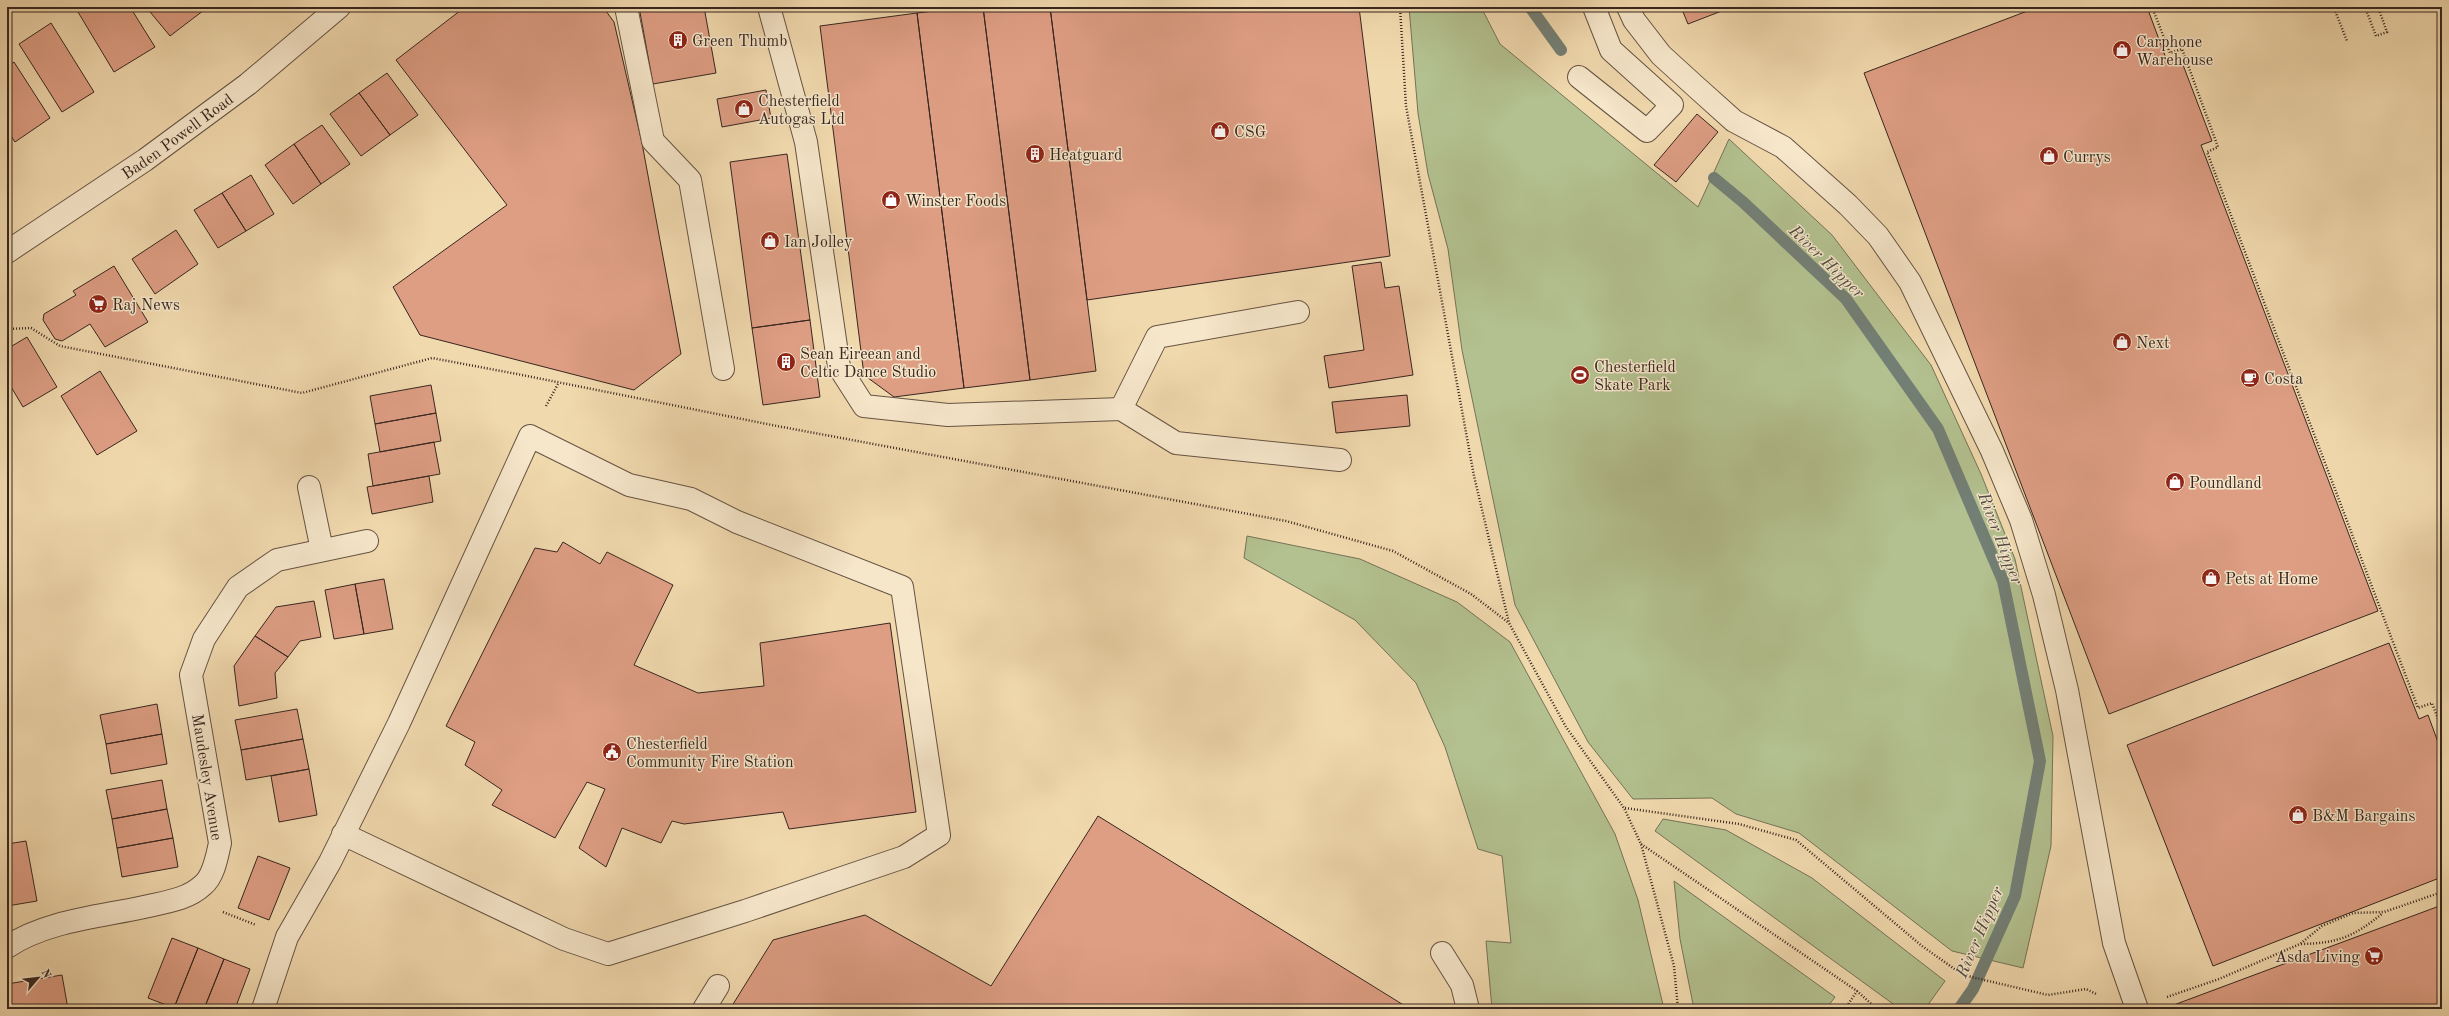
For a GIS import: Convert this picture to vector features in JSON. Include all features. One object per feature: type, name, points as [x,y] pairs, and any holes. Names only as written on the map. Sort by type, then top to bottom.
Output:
[{"type":"street","name":"Baden Powell Road","points":[[7,252],[145,160],[248,84],[339,7]]},
{"type":"street","points":[[626,7],[653,141],[690,180],[723,369]]},
{"type":"street","points":[[769,7],[806,142],[839,367],[864,406],[948,415],[1121,409],[1176,443],[1340,460]]},
{"type":"street","points":[[1579,77],[1646,131],[1672,105],[1611,50],[1594,7]]},
{"type":"street","points":[[1628,7],[1634,20],[1661,55],[1695,86],[1734,121],[1783,147],[1848,205],[1878,236],[1913,289],[1992,451],[2028,543],[2044,594],[2067,690],[2114,943],[2137,1008]]},
{"type":"street","points":[[1121,409],[1157,337],[1298,312]]},
{"type":"street","points":[[263,1009],[287,937],[343,834],[399,723],[530,436],[629,485],[691,499],[737,522],[902,587],[939,835],[904,856],[745,911],[608,954],[564,939],[343,834]]},
{"type":"street","points":[[309,487],[322,550]]},
{"type":"street","name":"Maudesley Avenue","points":[[7,947],[22,937],[50,927],[185,898],[204,884],[214,866],[220,843],[218,820],[191,675],[204,639],[238,587],[277,560],[367,541]]},
{"type":"street","points":[[1442,953],[1462,985],[1468,1009]]},
{"type":"street","points":[[704,1009],[718,986]]},
{"type":"path","points":[[1400,7],[1406,106],[1474,476],[1509,623],[1566,727],[1624,808],[1641,844],[1674,966],[1678,1009]]},
{"type":"path","points":[[2020,7],[2021,10],[2030,7]]},
{"type":"path","points":[[2152,7],[2170,53],[2182,49],[2218,147],[2207,152],[2418,708],[2432,703],[2442,729]]},
{"type":"path","points":[[2336,7],[2334,8],[2347,41]]},
{"type":"path","points":[[2365,7],[2376,36],[2387,32],[2378,7]]},
{"type":"path","points":[[7,329],[31,328],[60,346],[302,393],[432,358],[777,426],[1286,522],[1393,551],[1471,594],[1509,623]]},
{"type":"path","points":[[1624,808],[1739,824],[1796,840],[1922,946],[1963,976],[2048,995],[2086,989],[2102,998]]},
{"type":"path","points":[[1641,844],[1857,991],[1877,1009]]},
{"type":"path","points":[[2137,1008],[2219,979],[2300,944],[2322,926],[2353,913],[2384,912],[2442,892]]},
{"type":"path","points":[[185,898],[287,937]]},
{"type":"path","points":[[2300,944],[2329,943],[2359,932],[2384,912]]},
{"type":"path","points":[[1845,1009],[1857,991]]},
{"type":"green space","points":[[1409,7],[1481,7],[1500,44],[1698,207],[1729,139],[1832,235],[1931,365],[1981,474],[2015,559],[2053,736],[2051,846],[2023,968],[1952,951],[1799,833],[1736,814],[1712,798],[1633,799],[1588,742],[1515,605],[1462,350],[1448,249],[1428,174],[1418,113]]},
{"type":"green space","points":[[1247,536],[1360,559],[1457,602],[1510,642],[1615,834],[1638,900],[1664,1009],[1492,1009],[1486,941],[1511,943],[1502,856],[1478,849],[1445,747],[1416,683],[1355,620],[1244,558]]},
{"type":"green space","points":[[1663,819],[1726,830],[1812,878],[1945,981],[1925,1009],[1900,1009],[1655,831]]},
{"type":"green space","points":[[1674,881],[1835,997],[1826,1009],[1694,1009],[1680,939]]},
{"type":"building","points":[[75,7],[130,7],[155,47],[114,72]]},
{"type":"building","points":[[146,7],[208,7],[170,36]]},
{"type":"building","points":[[465,7],[603,7],[614,22],[642,143],[681,354],[634,390],[420,335],[393,287],[507,205],[396,60]]},
{"type":"building","name":"Green Thumb","points":[[639,7],[704,7],[716,73],[653,84]]},
{"type":"building","points":[[968,7],[983,7],[1030,380],[964,388],[917,13]]},
{"type":"building","name":"Heatguard","points":[[983,7],[1050,7],[1096,371],[1030,380]]},
{"type":"building","name":"CSG","points":[[1050,7],[1359,7],[1390,256],[1087,300]]},
{"type":"building","points":[[1681,7],[1732,7],[1688,24]]},
{"type":"building","points":[[2038,7],[2147,7],[2167,61],[2180,57],[2212,141],[2201,145],[2378,611],[2109,714],[1864,73]]},
{"type":"building","name":"Winster Foods","points":[[917,13],[964,388],[894,397],[864,375],[820,26]]},
{"type":"building","points":[[51,23],[94,92],[62,112],[19,44]]},
{"type":"building","points":[[14,62],[50,118],[15,142],[7,130],[7,67]]},
{"type":"building","points":[[387,73],[418,115],[390,135],[359,93]]},
{"type":"building","name":"Chesterfield Autogas Ltd","points":[[766,90],[771,118],[722,127],[717,99]]},
{"type":"building","points":[[359,93],[390,135],[361,156],[330,114]]},
{"type":"building","points":[[1697,114],[1718,132],[1676,182],[1654,165]]},
{"type":"building","points":[[322,125],[350,164],[321,184],[294,144]]},
{"type":"building","points":[[294,144],[321,184],[293,204],[265,165]]},
{"type":"building","name":"Ian Jolley","points":[[787,154],[810,320],[752,328],[730,162]]},
{"type":"building","points":[[251,175],[274,214],[246,231],[222,193]]},
{"type":"building","points":[[222,193],[246,231],[218,248],[194,210]]},
{"type":"building","points":[[176,230],[198,264],[155,294],[132,259]]},
{"type":"building","points":[[1381,262],[1385,288],[1399,286],[1413,375],[1329,388],[1324,356],[1364,350],[1352,266]]},
{"type":"building","name":"Raj News","points":[[114,266],[148,322],[105,347],[90,324],[62,341],[55,339],[43,320],[44,314],[76,295],[73,291]]},
{"type":"building","name":"Sean Eireean and Celtic Dance Studio","points":[[810,320],[820,397],[763,405],[752,328]]},
{"type":"building","points":[[27,337],[57,387],[23,407],[10,385],[7,387],[7,349]]},
{"type":"building","points":[[100,371],[137,431],[97,455],[61,396]]},
{"type":"building","points":[[431,385],[436,413],[375,424],[370,396]]},
{"type":"building","points":[[1407,395],[1410,426],[1336,433],[1332,402]]},
{"type":"building","points":[[436,413],[441,441],[380,452],[375,424]]},
{"type":"building","points":[[434,442],[440,474],[373,486],[368,454]]},
{"type":"building","points":[[429,476],[433,502],[372,514],[367,487]]},
{"type":"building","points":[[563,542],[600,564],[607,552],[673,585],[634,665],[698,693],[764,686],[760,643],[890,623],[916,812],[789,829],[783,812],[684,824],[672,821],[661,843],[622,828],[606,867],[579,848],[605,789],[587,782],[555,838],[492,805],[502,790],[465,765],[475,742],[446,726],[535,548],[557,552]]},
{"type":"building","points":[[384,579],[393,629],[364,634],[355,584]]},
{"type":"building","points":[[355,584],[364,634],[334,639],[325,590]]},
{"type":"building","points":[[314,601],[321,637],[300,641],[288,657],[255,636],[276,607]]},
{"type":"building","points":[[255,636],[288,657],[275,673],[277,698],[239,706],[234,666]]},
{"type":"building","name":"B&M Bargains","points":[[2389,643],[2419,719],[2428,715],[2442,753],[2442,877],[2213,966],[2127,745]]},
{"type":"building","points":[[157,704],[162,734],[106,744],[100,715]]},
{"type":"building","points":[[297,709],[303,739],[241,750],[235,720]]},
{"type":"building","points":[[162,734],[167,764],[111,774],[106,744]]},
{"type":"building","points":[[303,739],[309,769],[246,780],[241,750]]},
{"type":"building","points":[[309,769],[317,815],[279,822],[271,776]]},
{"type":"building","points":[[162,780],[167,809],[112,819],[106,790]]},
{"type":"building","points":[[167,809],[173,838],[117,848],[112,819]]},
{"type":"building","points":[[1098,816],[1410,1009],[730,1009],[773,940],[865,915],[991,986]]},
{"type":"building","points":[[173,838],[178,867],[122,877],[117,848]]},
{"type":"building","points":[[26,841],[37,901],[7,906],[7,844]]},
{"type":"building","points":[[258,856],[290,868],[269,920],[238,908]]},
{"type":"building","name":"Asda Living","points":[[2442,905],[2442,1009],[2172,1009],[2171,1006]]},
{"type":"building","points":[[172,938],[198,948],[174,1008],[148,998]]},
{"type":"building","points":[[198,948],[224,959],[204,1009],[174,1008]]},
{"type":"building","points":[[224,959],[250,969],[235,1009],[204,1009]]},
{"type":"building","points":[[62,975],[68,1009],[11,1009],[7,984]]},
{"type":"waterway","name":"River Hipper","points":[[1530,7],[1561,50]]},
{"type":"waterway","name":"River Hipper","points":[[1714,178],[1743,202],[1846,299],[1938,429],[2003,581],[2040,761],[2015,896],[1973,989],[1959,1009]]},
{"type":"place","name":"Green Thumb","points":[[678,40]]},
{"type":"place","name":"Carphone Warehouse","points":[[2122,50]]},
{"type":"place","name":"Chesterfield Autogas Ltd","points":[[744,109]]},
{"type":"place","name":"CSG","points":[[1220,131]]},
{"type":"place","name":"Heatguard","points":[[1035,154]]},
{"type":"place","name":"Currys","points":[[2049,156]]},
{"type":"place","name":"Winster Foods","points":[[891,200]]},
{"type":"place","name":"Ian Jolley","points":[[770,241]]},
{"type":"place","name":"Raj News","points":[[98,304]]},
{"type":"place","name":"Next","points":[[2122,342]]},
{"type":"place","name":"Sean Eireean and Celtic Dance Studio","points":[[786,362]]},
{"type":"place","name":"Chesterfield Skate Park","points":[[1580,375]]},
{"type":"place","name":"Costa","points":[[2250,378]]},
{"type":"place","name":"Poundland","points":[[2175,482]]},
{"type":"place","name":"Pets at Home","points":[[2211,578]]},
{"type":"place","name":"Chesterfield Community Fire Station","points":[[612,752]]},
{"type":"place","name":"B&M Bargains","points":[[2298,815]]},
{"type":"place","name":"Asda Living","points":[[2374,956]]}]
